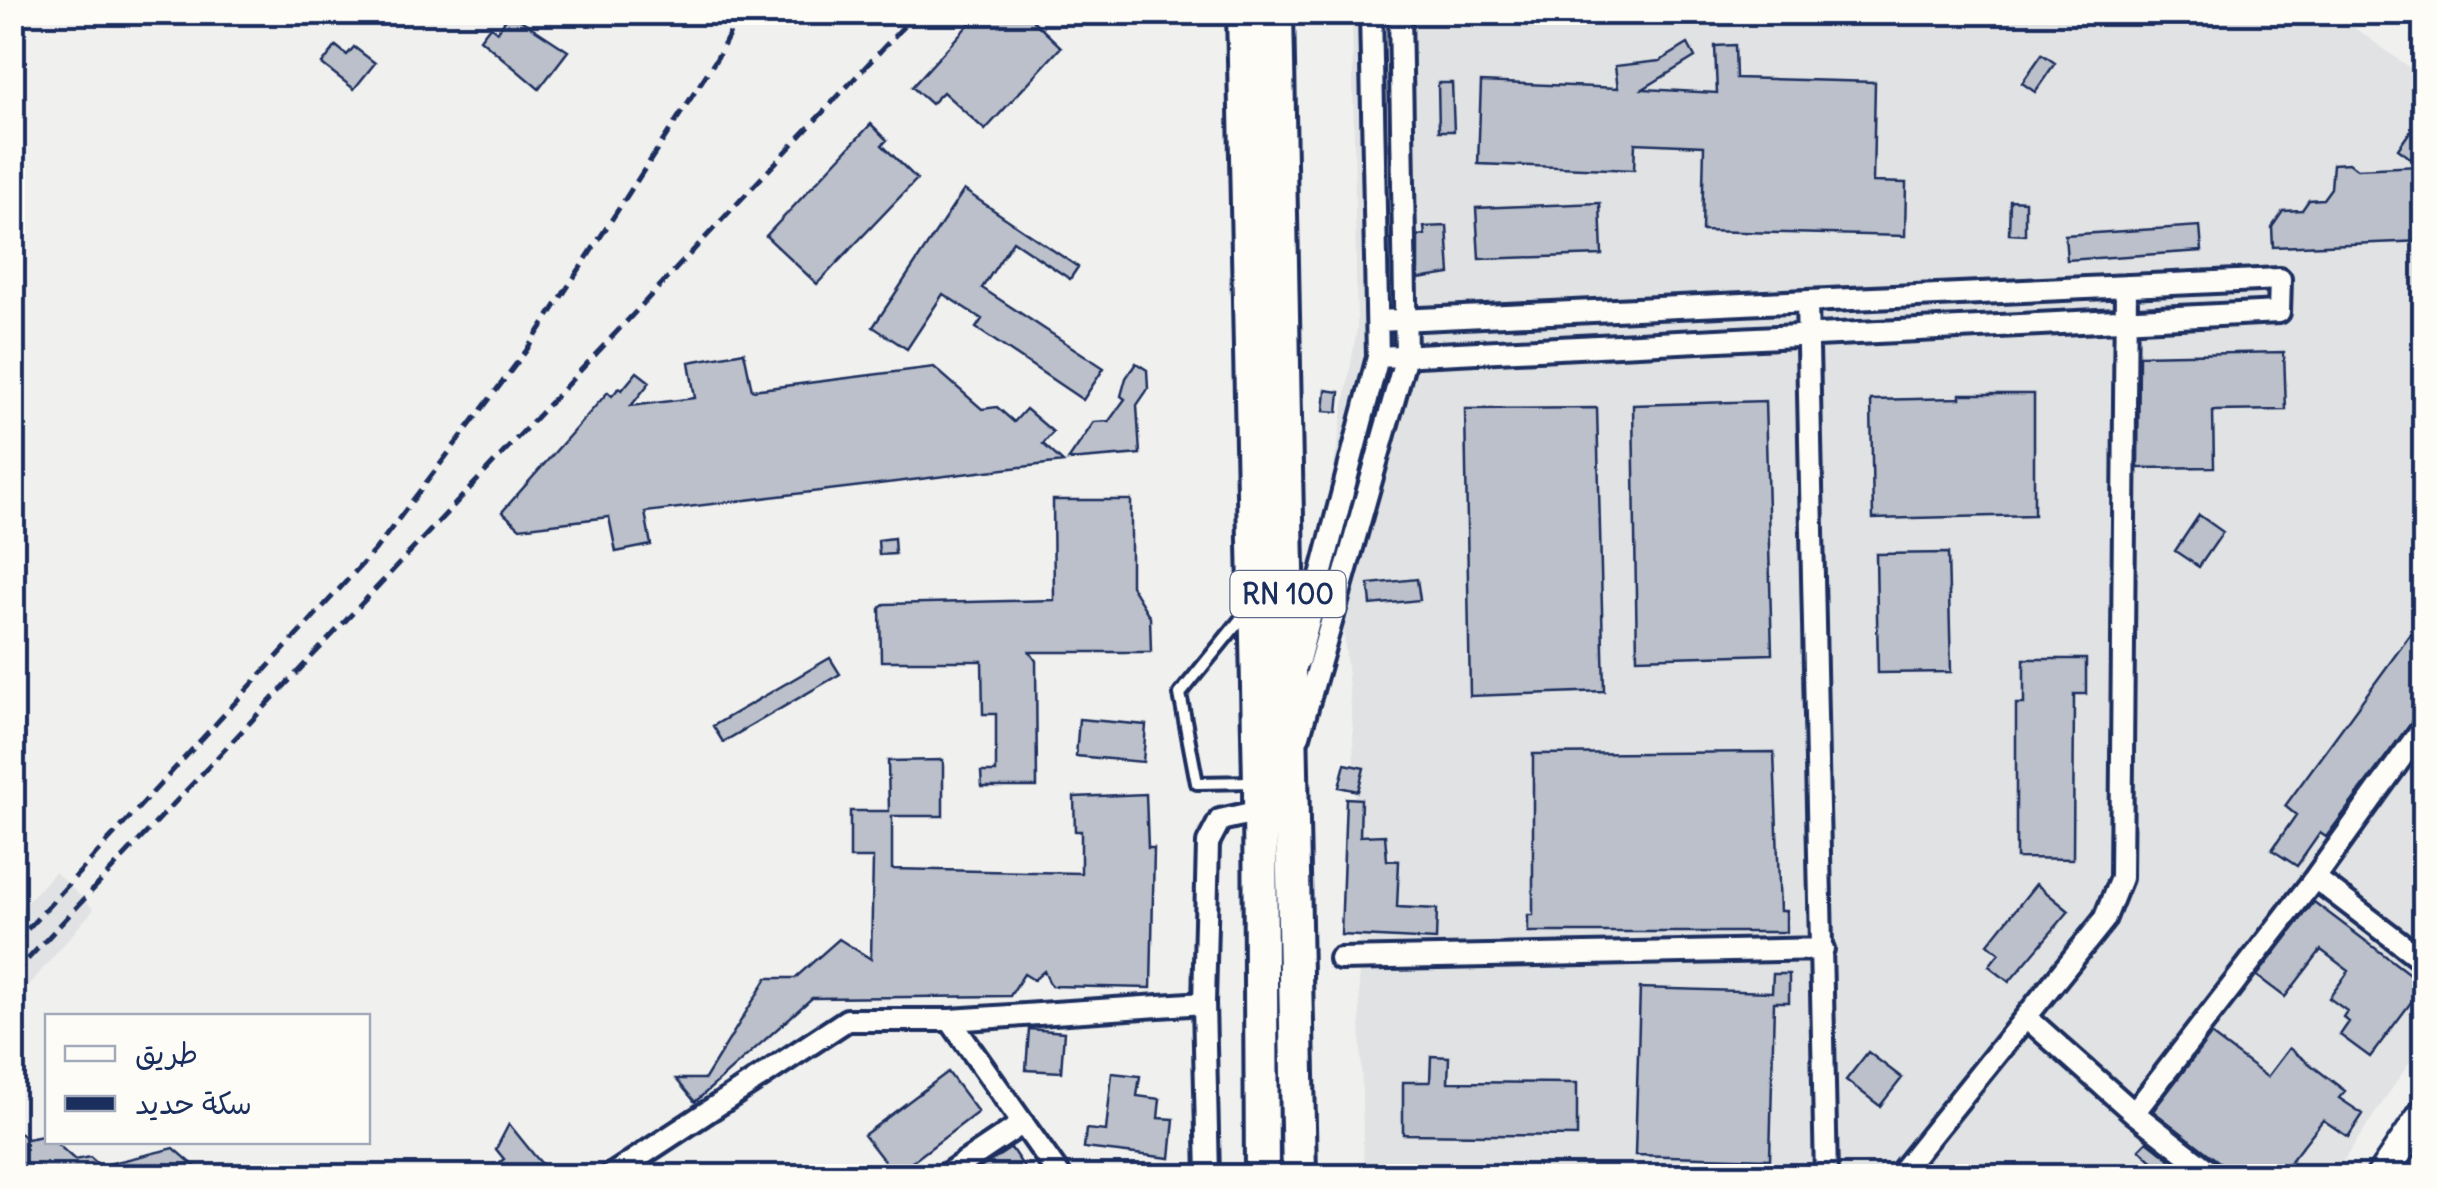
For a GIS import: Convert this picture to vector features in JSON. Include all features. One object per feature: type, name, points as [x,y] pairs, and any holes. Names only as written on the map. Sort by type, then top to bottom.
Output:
[{"type":"highway","name":"RN 100","points":[[1244,12],[1260,797],[1262,1176]]},
{"type":"highway","name":"RN 100","points":[[1276,12],[1298,1176]]},
{"type":"main road","points":[[2381,1176],[2424,1113]]},
{"type":"street","points":[[1290,692],[1378,357],[1371,12]]},
{"type":"street","points":[[1292,762],[1406,356],[1400,12]]},
{"type":"street","points":[[1378,322],[2280,279],[2280,312],[1378,357]]},
{"type":"street","points":[[1898,1176],[2104,920],[2121,878],[2125,850],[2126,286]]},
{"type":"street","points":[[1807,301],[1826,1176]]},
{"type":"street","points":[[2134,1113],[2315,878],[2424,726]]},
{"type":"street","points":[[1208,1176],[1204,1003],[1208,843],[1220,820],[1260,797]]},
{"type":"street","points":[[2315,878],[2424,961]]},
{"type":"street","points":[[1340,959],[1822,949]]},
{"type":"street","points":[[610,1176],[847,1020],[950,1020],[1204,1003]]},
{"type":"street","points":[[2026,1017],[2134,1113],[2215,1176]]},
{"type":"street","points":[[950,1020],[1060,1176]]},
{"type":"street","points":[[944,1176],[1023,1124]]},
{"type":"lane","points":[[1256,600],[1180,694],[1197,783],[1260,797]]},
{"type":"shaded area","points":[[1352,13],[2334,13],[2424,78],[2424,1041],[2333,1176],[1364,1176],[1353,730],[1330,489],[1357,328]]},
{"type":"shaded area","points":[[55,872],[94,909],[13,1004],[13,917]]},
{"type":"building","points":[[980,12],[1024,12],[1061,47],[985,130],[943,92],[931,104],[912,87]]},
{"type":"building","points":[[510,13],[568,51],[539,89],[480,39],[490,26],[497,32]]},
{"type":"building","points":[[1688,44],[1695,57],[1643,89],[1717,93],[1715,46],[1735,45],[1736,78],[1875,82],[1873,182],[1906,183],[1905,236],[1702,231],[1704,146],[1635,143],[1634,170],[1478,164],[1481,82],[1618,88],[1615,66],[1660,61]]},
{"type":"building","points":[[336,46],[347,55],[354,47],[375,63],[354,89],[322,64]]},
{"type":"building","points":[[2042,54],[2055,63],[2035,92],[2022,83]]},
{"type":"building","points":[[1438,83],[1452,83],[1454,131],[1439,131]]},
{"type":"building","points":[[2424,111],[2424,241],[2273,247],[2272,227],[2283,211],[2302,210],[2309,200],[2323,199],[2331,188],[2333,164],[2349,163],[2357,169],[2421,166],[2398,149]]},
{"type":"building","points":[[871,124],[887,140],[882,145],[917,179],[817,284],[766,236]]},
{"type":"building","points":[[964,190],[1078,267],[1070,279],[1013,241],[982,288],[1104,368],[1083,400],[976,328],[982,319],[943,294],[907,349],[873,327]]},
{"type":"building","points":[[2010,200],[2025,201],[2025,235],[2009,234]]},
{"type":"building","points":[[1600,203],[1602,255],[1479,259],[1476,208]]},
{"type":"building","points":[[1447,226],[1450,274],[1418,279],[1418,236],[1425,235],[1424,227]]},
{"type":"building","points":[[2200,226],[2202,251],[2067,260],[2065,235]]},
{"type":"building","points":[[744,352],[752,390],[934,367],[982,409],[997,407],[1014,422],[1026,409],[1053,432],[1043,444],[1063,462],[645,512],[651,545],[616,552],[609,517],[520,528],[502,512],[608,392],[612,396],[619,388],[622,390],[637,372],[650,382],[631,406],[695,398],[689,362]]},
{"type":"building","points":[[2284,352],[2286,410],[2213,411],[2214,467],[2138,468],[2139,355]]},
{"type":"building","points":[[1136,363],[1147,370],[1148,389],[1137,405],[1140,454],[1068,460],[1094,422],[1109,421],[1125,399],[1121,396],[1126,378]]},
{"type":"building","points":[[1326,390],[1340,392],[1338,412],[1324,411]]},
{"type":"building","points":[[1960,394],[2034,394],[2034,515],[1873,519],[1871,400],[1960,398]]},
{"type":"building","points":[[1765,401],[1772,654],[1637,658],[1633,405]]},
{"type":"building","points":[[1597,408],[1604,691],[1470,696],[1465,409]]},
{"type":"building","points":[[1053,500],[1131,500],[1131,586],[1150,617],[1151,652],[1030,652],[1036,661],[1037,787],[982,787],[981,772],[996,772],[996,714],[983,714],[982,661],[881,661],[880,608],[885,604],[1054,600]]},
{"type":"building","points":[[2199,515],[2223,532],[2199,567],[2175,551]]},
{"type":"building","points":[[894,538],[895,554],[879,555],[878,540]]},
{"type":"building","points":[[1948,553],[1951,672],[1878,673],[1876,554]]},
{"type":"building","points":[[1417,579],[1420,600],[1371,605],[1369,584]]},
{"type":"building","points":[[2424,616],[2424,705],[2326,837],[2320,833],[2297,866],[2272,850],[2296,815],[2285,806]]},
{"type":"building","points":[[830,658],[840,674],[723,742],[713,726]]},
{"type":"building","points":[[2024,659],[2086,659],[2086,694],[2074,694],[2073,859],[2016,858],[2016,704],[2024,704]]},
{"type":"building","points":[[1079,719],[1146,725],[1143,762],[1076,756]]},
{"type":"building","points":[[1774,752],[1780,911],[1786,911],[1786,932],[1528,932],[1528,915],[1533,915],[1533,754]]},
{"type":"building","points":[[943,760],[943,816],[892,816],[892,869],[1081,873],[1081,831],[1075,831],[1074,797],[1146,794],[1148,848],[1154,848],[1151,988],[1051,986],[1044,971],[1034,980],[1024,974],[1010,996],[812,998],[695,1102],[676,1079],[705,1079],[767,978],[795,978],[839,939],[871,959],[873,858],[850,858],[850,811],[889,811],[888,761]]},
{"type":"building","points":[[1345,764],[1364,768],[1358,791],[1339,787]]},
{"type":"building","points":[[1346,798],[1361,799],[1360,836],[1385,835],[1387,860],[1399,861],[1397,907],[1437,909],[1436,940],[1341,935]]},
{"type":"building","points":[[2036,884],[2069,911],[2009,982],[1989,966],[1999,953],[1988,944]]},
{"type":"building","points":[[2314,902],[2424,985],[2370,1057],[2340,1035],[2349,1022],[2343,1017],[2347,1011],[2329,998],[2349,971],[2321,950],[2285,997],[2257,976]]},
{"type":"building","points":[[1773,974],[1789,974],[1789,1002],[1774,1002],[1770,1159],[1635,1155],[1640,988],[1772,992]]},
{"type":"building","points":[[1029,1029],[1064,1032],[1061,1072],[1026,1070]]},
{"type":"building","points":[[2211,1035],[2267,1077],[2289,1048],[2345,1091],[2339,1098],[2363,1114],[2348,1137],[2323,1120],[2279,1176],[2229,1176],[2223,1165],[2153,1111]]},
{"type":"building","points":[[1868,1052],[1902,1078],[1880,1106],[1846,1080]]},
{"type":"building","points":[[1431,1056],[1449,1057],[1448,1082],[1577,1083],[1577,1136],[1403,1134],[1403,1082],[1430,1082]]},
{"type":"building","points":[[948,1072],[978,1112],[895,1175],[864,1135]]},
{"type":"building","points":[[1112,1073],[1140,1076],[1137,1096],[1160,1099],[1158,1118],[1174,1119],[1170,1158],[1084,1148],[1086,1129],[1106,1131]]},
{"type":"building","points":[[509,1124],[553,1176],[482,1176],[504,1159],[496,1149]]},
{"type":"building","points":[[12,1126],[27,1139],[45,1136],[45,1144],[57,1144],[75,1160],[90,1157],[100,1166],[174,1148],[196,1167],[157,1176],[12,1176]]},
{"type":"building","points":[[2147,1141],[2170,1159],[2161,1169],[2139,1149]]},
{"type":"building","points":[[1011,1148],[1030,1176],[968,1176]]},
{"type":"railway","points":[[12,946],[375,550],[526,351],[717,58],[741,12]]},
{"type":"railway","points":[[12,976],[917,12]]}]
